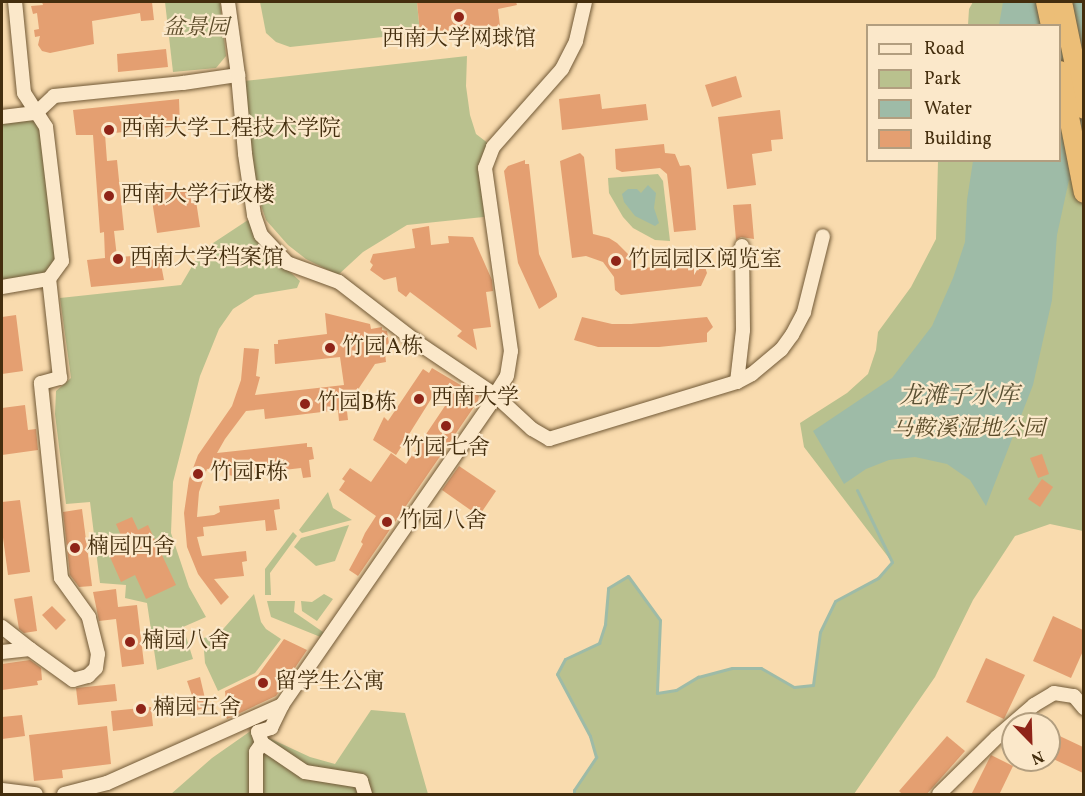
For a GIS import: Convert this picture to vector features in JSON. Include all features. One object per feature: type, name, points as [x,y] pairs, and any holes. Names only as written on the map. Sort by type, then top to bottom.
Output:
[{"type":"highway","points":[[1046,2],[1051,24]]},
{"type":"highway","points":[[1062,2],[1083,109]]},
{"type":"highway","points":[[1061,81],[1083,193]]},
{"type":"lane","points":[[2,627],[73,680],[88,676],[96,668],[98,654],[89,617],[61,578],[41,383],[60,378],[49,279],[62,261],[46,127],[24,93],[15,2]]},
{"type":"lane","points":[[228,2],[238,75],[245,154],[254,215],[261,235],[287,263],[339,282],[418,343],[496,396],[532,429],[549,439],[733,383],[752,374],[781,350],[804,312],[823,236]]},
{"type":"lane","points":[[365,795],[361,781],[305,772],[262,743],[258,732],[271,728],[282,705],[496,396],[507,376],[511,351],[485,168],[489,152],[506,129],[562,69],[576,41],[585,2]]},
{"type":"lane","points":[[2,117],[36,113],[54,96],[238,75]]},
{"type":"lane","points":[[733,383],[743,330],[742,246]]},
{"type":"lane","points":[[2,287],[49,279]]},
{"type":"lane","points":[[2,652],[30,649]]},
{"type":"lane","points":[[939,795],[997,737],[1034,705],[1054,693],[1074,696],[1083,708]]},
{"type":"lane","points":[[64,795],[107,783],[282,705]]},
{"type":"lane","points":[[256,795],[256,752],[262,743]]},
{"type":"lane","points":[[2,790],[36,795]]},
{"type":"green space","name":"盆景园","points":[[165,2],[220,2],[226,56],[216,68],[173,72]]},
{"type":"green space","points":[[260,2],[417,2],[420,33],[290,47],[276,42],[266,33]]},
{"type":"green space","name":"马鞍溪湿地公园","points":[[973,2],[1083,2],[1083,531],[1050,524],[1015,536],[973,600],[935,677],[854,794],[574,794],[574,790],[596,757],[590,736],[557,674],[565,659],[599,643],[605,624],[608,588],[628,576],[660,620],[657,693],[676,690],[698,677],[732,668],[761,668],[794,687],[813,685],[820,632],[835,601],[878,578],[892,562],[804,447],[800,423],[847,393],[868,374],[876,350],[878,332],[911,287],[936,239],[938,162],[1061,162],[1061,24],[968,24],[969,9]]},
{"type":"green space","points":[[467,56],[466,86],[470,115],[476,134],[493,147],[487,153],[493,216],[407,225],[363,252],[338,275],[306,259],[288,245],[266,220],[257,193],[244,81]]},
{"type":"green space","points":[[2,117],[35,119],[44,131],[58,261],[41,282],[2,287]]},
{"type":"green space","points":[[658,174],[663,181],[670,241],[655,240],[633,228],[623,217],[609,193],[608,178]]},
{"type":"green space","points":[[248,220],[262,247],[300,281],[297,288],[255,295],[233,309],[219,329],[200,376],[173,482],[171,533],[189,587],[206,617],[183,627],[193,659],[157,670],[147,603],[125,598],[126,585],[100,583],[90,502],[66,504],[55,414],[56,391],[71,378],[60,298],[181,285],[201,251]]},
{"type":"green space","points":[[328,492],[333,508],[352,520],[302,533],[299,530]]},
{"type":"green space","points":[[349,525],[335,561],[316,566],[294,547],[301,538]]},
{"type":"green space","points":[[293,532],[297,536],[270,573],[271,595],[265,595],[265,569]]},
{"type":"green space","points":[[254,594],[261,622],[266,629],[281,639],[255,673],[218,691],[205,663],[203,638],[217,636]]},
{"type":"green space","points":[[324,594],[333,599],[317,621],[302,611],[301,601],[312,602]]},
{"type":"green space","points":[[267,601],[295,601],[294,612],[326,634],[323,638],[271,617]]},
{"type":"green space","points":[[371,710],[405,713],[428,794],[171,794],[212,758],[252,730],[310,757],[335,764]]},
{"type":"water","name":"龙滩子水库","points":[[1003,2],[1083,2],[1083,179],[1069,180],[1057,235],[1052,300],[1033,385],[986,506],[970,480],[947,464],[915,457],[889,460],[866,469],[844,484],[813,431],[892,378],[932,326],[953,278],[965,242],[967,200],[973,162],[1061,162],[1061,24],[999,24]]},
{"type":"water","points":[[648,185],[656,193],[654,208],[659,223],[655,226],[635,216],[624,202],[622,194],[628,189],[637,189],[641,193]]},
{"type":"building","points":[[42,2],[152,2],[154,20],[141,21],[140,13],[92,21],[94,44],[50,53],[42,51],[38,45],[40,36],[35,37],[34,30],[39,29],[37,13],[33,14],[31,6],[43,5]]},
{"type":"building","name":"西南大学网球馆","points":[[417,2],[516,2],[517,5],[498,9],[500,26],[420,33]]},
{"type":"building","points":[[166,49],[168,67],[118,72],[117,54]]},
{"type":"building","points":[[736,76],[742,97],[712,107],[705,85]]},
{"type":"building","points":[[600,94],[602,109],[646,104],[648,120],[562,130],[559,99]]},
{"type":"building","points":[[179,99],[180,126],[105,134],[107,161],[117,160],[124,230],[114,231],[117,257],[133,256],[134,261],[160,259],[164,280],[91,287],[87,260],[105,258],[104,232],[100,233],[93,135],[76,135],[73,110]]},
{"type":"building","points":[[780,110],[783,139],[771,140],[772,151],[752,154],[756,185],[727,189],[718,117]]},
{"type":"building","points":[[664,144],[665,153],[675,154],[680,166],[689,165],[691,168],[696,230],[674,232],[667,174],[660,168],[622,172],[616,169],[615,149]]},
{"type":"building","points":[[580,153],[584,157],[593,234],[609,238],[617,243],[629,255],[636,269],[703,261],[707,273],[701,286],[621,295],[615,290],[614,277],[603,262],[586,256],[572,258],[560,161]]},
{"type":"building","points":[[525,160],[525,164],[529,164],[539,254],[557,294],[557,297],[539,309],[518,263],[504,171],[508,166]]},
{"type":"building","points":[[194,188],[200,227],[157,233],[151,194]]},
{"type":"building","points":[[751,204],[754,239],[741,237],[736,240],[733,205]]},
{"type":"building","points":[[429,226],[431,245],[449,243],[448,236],[473,237],[492,280],[493,291],[486,292],[491,327],[473,329],[477,350],[457,336],[462,331],[410,292],[406,297],[398,291],[396,277],[384,280],[370,270],[373,265],[370,262],[373,254],[415,248],[412,229]]},
{"type":"building","points":[[325,313],[370,324],[371,329],[382,327],[382,330],[387,331],[389,344],[384,345],[386,362],[375,364],[353,397],[353,401],[346,402],[348,420],[339,421],[338,410],[265,419],[264,409],[246,411],[225,439],[217,453],[307,443],[307,447],[312,447],[314,459],[309,460],[311,477],[303,478],[301,468],[233,476],[228,475],[227,467],[207,469],[199,492],[197,517],[220,512],[219,506],[279,499],[280,509],[274,510],[277,530],[266,531],[265,520],[203,527],[204,536],[197,537],[202,556],[246,551],[247,561],[242,562],[244,576],[214,579],[229,597],[221,605],[198,574],[187,547],[184,513],[189,479],[198,455],[232,406],[241,380],[244,348],[259,349],[256,376],[260,377],[255,395],[344,385],[340,357],[275,364],[274,344],[278,344],[278,340],[327,334]]},
{"type":"building","points":[[16,315],[23,371],[2,374],[2,317]]},
{"type":"building","points":[[582,317],[612,324],[631,324],[707,317],[713,327],[707,333],[707,342],[659,347],[598,347],[574,340]]},
{"type":"building","points":[[432,368],[479,396],[478,401],[358,576],[349,570],[363,544],[361,542],[365,533],[376,516],[339,490],[345,481],[342,479],[350,468],[371,482],[391,453],[406,464],[451,397],[438,388],[396,455],[373,440],[384,417],[388,421],[423,369],[429,373]]},
{"type":"building","points":[[25,405],[28,430],[36,429],[38,450],[2,455],[2,408]]},
{"type":"building","points":[[1042,454],[1049,474],[1038,478],[1030,458]]},
{"type":"building","points":[[459,466],[496,491],[479,516],[442,490]]},
{"type":"building","points":[[1042,479],[1053,487],[1040,507],[1028,499]]},
{"type":"building","points":[[20,500],[30,572],[8,575],[2,530],[2,502]]},
{"type":"building","name":"楠园四舍","points":[[82,509],[92,586],[79,587],[70,575],[63,512]]},
{"type":"building","points":[[132,517],[138,530],[148,525],[176,585],[146,599],[135,575],[121,582],[106,548],[123,540],[116,524]]},
{"type":"building","name":"楠园八舍","points":[[116,589],[118,607],[137,605],[144,664],[122,667],[116,619],[99,621],[93,592]]},
{"type":"building","points":[[32,596],[37,631],[24,633],[19,629],[14,599]]},
{"type":"building","points":[[52,606],[66,620],[56,630],[42,615]]},
{"type":"building","points":[[1053,616],[1083,630],[1083,651],[1071,678],[1033,661]]},
{"type":"building","name":"留学生公寓","points":[[284,639],[307,650],[276,696],[227,719],[221,705],[226,703],[225,691],[258,675]]},
{"type":"building","points":[[986,658],[1025,675],[1007,712],[1001,712],[1001,718],[966,702]]},
{"type":"building","points":[[30,660],[41,668],[42,680],[37,681],[38,685],[2,690],[2,664]]},
{"type":"building","points":[[200,677],[207,707],[197,710],[187,681]]},
{"type":"building","points":[[115,684],[117,701],[78,705],[76,688]]},
{"type":"building","points":[[151,707],[153,726],[113,731],[111,711]]},
{"type":"building","points":[[22,715],[25,736],[2,739],[2,717]]},
{"type":"building","points":[[107,726],[111,764],[62,770],[63,778],[34,781],[29,735]]},
{"type":"building","points":[[947,736],[965,751],[926,795],[903,795],[899,791]]},
{"type":"building","points":[[1061,737],[1083,747],[1083,773],[1061,763]]},
{"type":"building","points":[[991,755],[1001,760],[1001,772],[1010,772],[999,795],[971,795]]},
{"type":"waterway","points":[[574,794],[574,790],[596,757],[590,736],[557,674],[565,659],[599,643],[605,624],[608,588],[628,576],[660,620],[657,693],[676,690],[698,677],[732,668],[761,668],[794,687],[813,685],[820,632],[835,601],[878,578],[892,562],[857,490]]},
{"type":"place","name":"西南大学网球馆","points":[[459,17]]},
{"type":"place","name":"西南大学工程技术学院","points":[[109,130]]},
{"type":"place","name":"西南大学行政楼","points":[[109,196]]},
{"type":"place","name":"西南大学档案馆","points":[[118,259]]},
{"type":"place","name":"竹园园区阅览室","points":[[616,261]]},
{"type":"place","name":"竹园A栋","points":[[330,348]]},
{"type":"place","name":"西南大学","points":[[419,399]]},
{"type":"place","name":"竹园B栋","points":[[305,404]]},
{"type":"place","name":"竹园七舍","points":[[446,426]]},
{"type":"place","name":"竹园F栋","points":[[198,474]]},
{"type":"place","name":"竹园八舍","points":[[387,522]]},
{"type":"place","name":"楠园四舍","points":[[75,548]]},
{"type":"place","name":"楠园八舍","points":[[130,642]]},
{"type":"place","name":"留学生公寓","points":[[263,683]]},
{"type":"place","name":"楠园五舍","points":[[141,709]]}]
